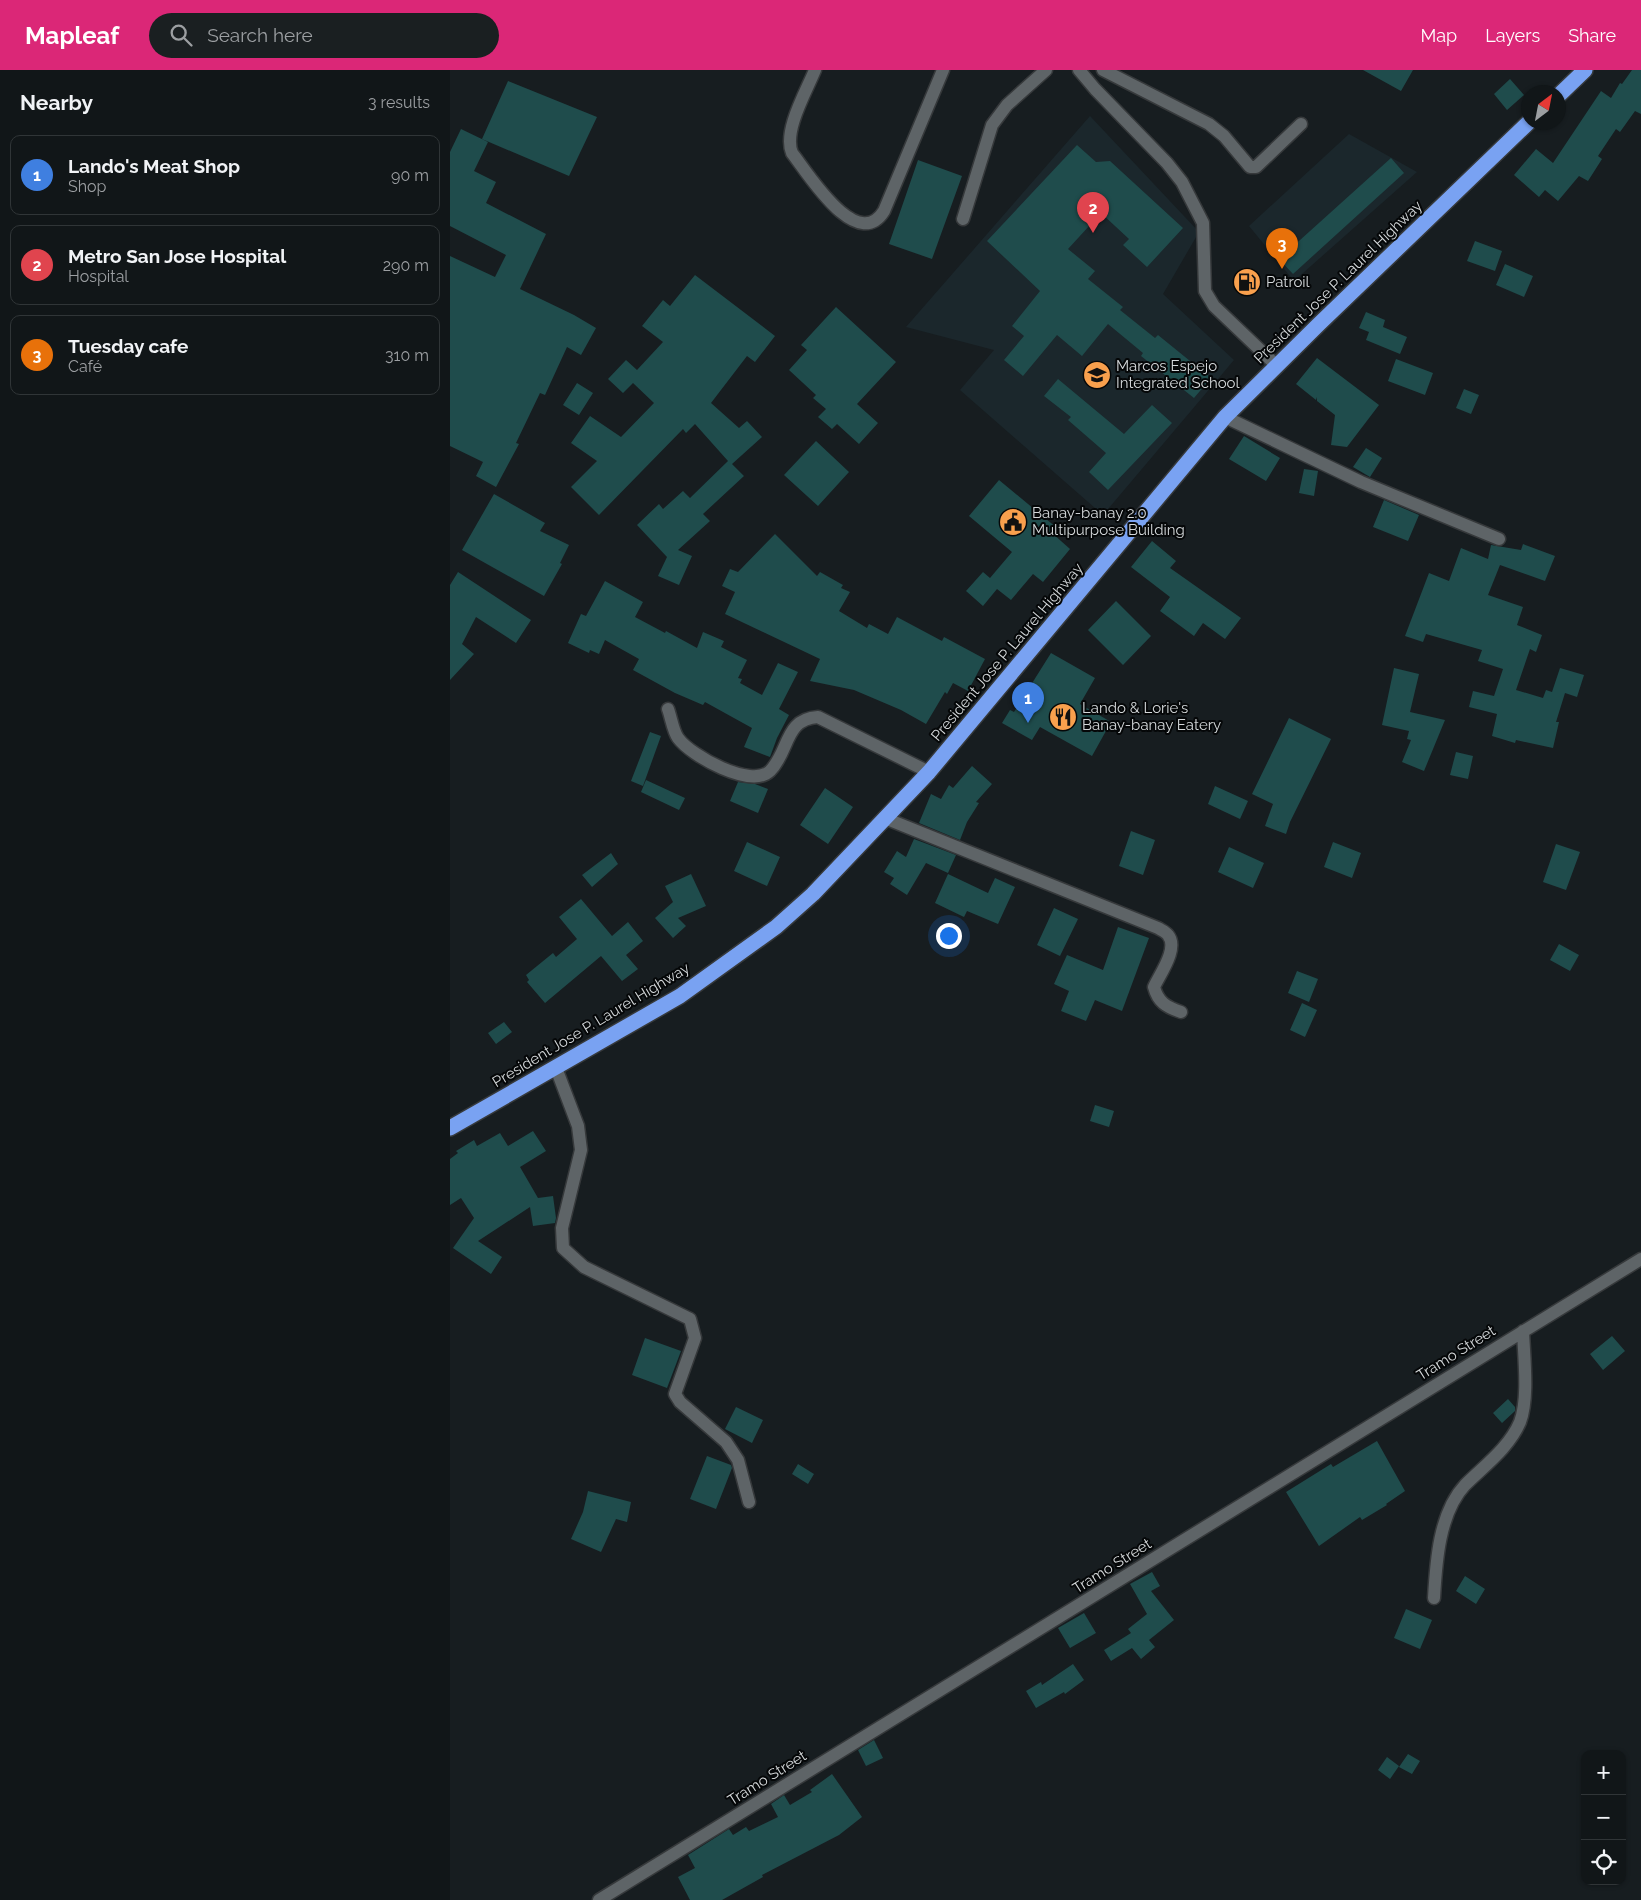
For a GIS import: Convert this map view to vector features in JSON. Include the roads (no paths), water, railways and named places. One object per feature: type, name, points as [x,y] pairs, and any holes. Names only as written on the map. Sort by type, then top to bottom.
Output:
[{"type":"highway","points":[[1566,88],[1585,70]]},
{"type":"highway","name":"President Jose P. Laurel Highway","points":[[450,1128],[680,996],[776,927],[813,894],[887,819],[929,772],[1225,417],[1459,188],[1521,130]]},
{"type":"street","points":[[816,70],[792,127],[788,144],[792,153],[836,210],[856,222],[874,221],[884,211],[943,70]]},
{"type":"street","points":[[962,219],[992,125],[1007,105],[1046,70]]},
{"type":"street","points":[[1079,70],[1095,89],[1167,162],[1182,182],[1202,223],[1205,291],[1214,306],[1277,366]]},
{"type":"street","points":[[1103,70],[1218,130],[1250,168],[1256,167],[1300,124]]},
{"type":"street","points":[[1225,417],[1361,482],[1500,538]]},
{"type":"street","points":[[668,709],[677,738],[700,756],[737,775],[753,777],[769,772],[780,758],[795,725],[805,718],[818,717],[929,772]]},
{"type":"street","points":[[887,819],[1158,928],[1168,935],[1171,942],[1171,953],[1154,986],[1157,998],[1167,1007],[1181,1012]]},
{"type":"street","points":[[556,1068],[578,1126],[581,1150],[562,1228],[563,1248],[584,1267],[690,1319],[695,1338],[675,1394],[680,1402],[726,1442],[738,1460],[749,1502]]},
{"type":"street","name":"Tramo Street","points":[[599,1900],[1641,1259]]},
{"type":"street","points":[[1434,1598],[1435,1576],[1444,1529],[1450,1510],[1463,1487],[1510,1439],[1520,1422],[1524,1402],[1523,1331]]},
{"type":"place","name":"Metro San Jose Hospital","points":[[1093,233]]},
{"type":"place","name":"Tuesday cafe","points":[[1282,269]]},
{"type":"place","name":"Patroil","points":[[1247,282]]},
{"type":"place","name":"Marcos Espejo Integrated School","points":[[1097,375]]},
{"type":"place","name":"Banay-banay 2.0 Multipurpose Building","points":[[1013,522]]},
{"type":"place","name":"Lando & Lorie's Banay-banay Eatery","points":[[1063,717]]},
{"type":"place","name":"Lando's Meat Shop","points":[[1028,723]]}]
